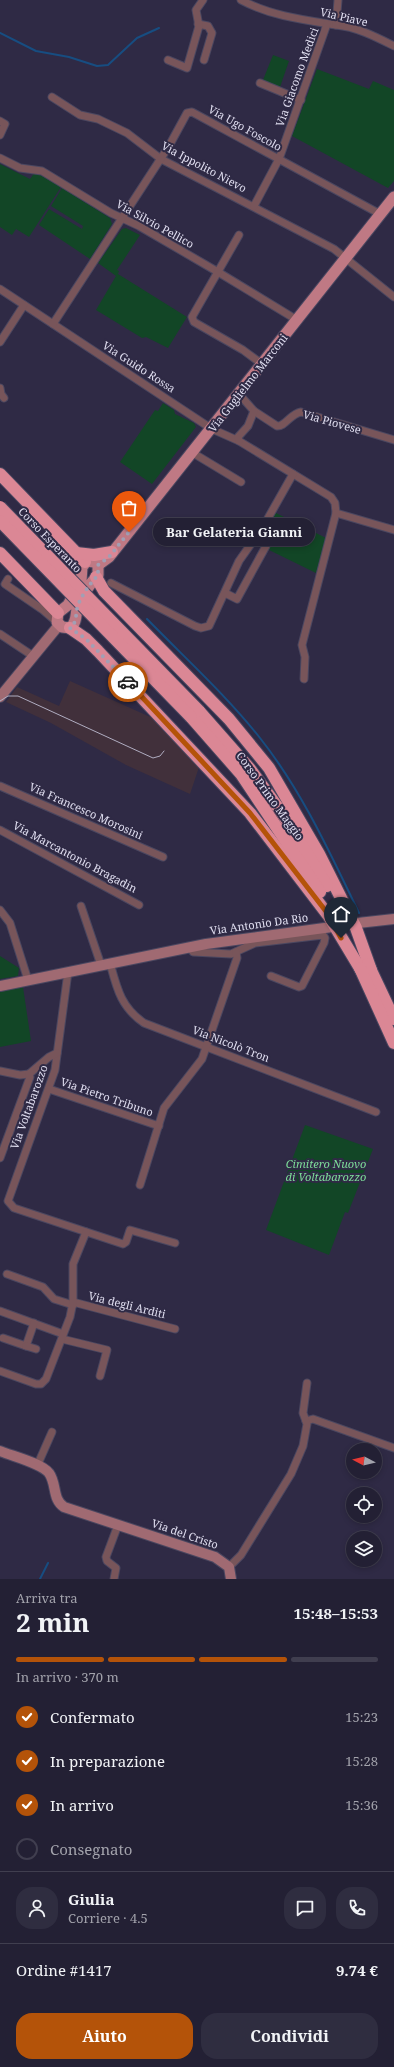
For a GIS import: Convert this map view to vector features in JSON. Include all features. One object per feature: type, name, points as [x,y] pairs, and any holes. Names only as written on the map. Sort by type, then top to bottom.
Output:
[{"type":"highway","points":[[0,474],[85,562]]},
{"type":"highway","name":"Corso Esperanto","points":[[0,508],[78,594]]},
{"type":"highway","name":"Corso Esperanto","points":[[0,521],[78,594]]},
{"type":"highway","points":[[76,553],[94,555],[112,552]]},
{"type":"highway","points":[[0,553],[61,622],[81,635],[98,651],[235,795],[328,914],[368,972]]},
{"type":"highway","points":[[97,571],[104,591],[229,719],[269,768],[319,854],[356,928],[368,972]]},
{"type":"highway","name":"Corso Primo Maggio","points":[[78,594],[191,717],[246,772],[334,915],[394,1019]]},
{"type":"highway","name":"Corso Primo Maggio","points":[[368,972],[394,1044]]},
{"type":"main road","name":"Via Guglielmo Marconi","points":[[97,571],[193,453],[394,197]]},
{"type":"main road","points":[[85,562],[94,562],[97,571],[78,604],[74,624],[61,622],[81,581],[81,570],[85,562]]},
{"type":"street","points":[[168,60],[187,68],[194,47],[198,24],[196,10],[203,0]]},
{"type":"street","name":"Via Piave","points":[[241,0],[266,12],[327,24],[336,24],[378,38],[394,46]]},
{"type":"street","points":[[336,24],[338,0]]},
{"type":"street","points":[[198,24],[208,26],[212,33],[204,60]]},
{"type":"street","name":"Via Giacomo Medici","points":[[254,206],[279,159],[327,24]]},
{"type":"street","points":[[260,83],[301,100]]},
{"type":"street","name":"Via Ippolito Nievo","points":[[52,97],[80,115],[98,118],[127,133],[162,158],[334,249],[388,294],[394,296]]},
{"type":"street","name":"Via Ugo Foscolo","points":[[122,218],[162,158],[187,113],[192,112],[380,214]]},
{"type":"street","points":[[0,121],[5,124],[0,135]]},
{"type":"street","name":"Via Silvio Pellico","points":[[0,158],[20,168],[42,171],[218,272],[297,320]]},
{"type":"street","points":[[53,324],[122,218]]},
{"type":"street","points":[[239,235],[192,317],[192,320],[242,350],[262,364]]},
{"type":"street","name":"Via Guido Rossa","points":[[0,289],[212,429]]},
{"type":"street","points":[[0,342],[6,330],[24,305]]},
{"type":"street","points":[[0,388],[1,394],[4,398]]},
{"type":"street","name":"Via Piovese","points":[[239,394],[254,411],[277,426],[283,424],[292,414],[301,412],[394,440]]},
{"type":"street","points":[[239,441],[238,437],[248,426],[254,411]]},
{"type":"street","points":[[212,429],[239,441],[331,497],[335,503],[336,513],[302,645],[305,657],[304,679]]},
{"type":"street","points":[[193,453],[241,482]]},
{"type":"street","points":[[111,583],[201,628],[209,626],[239,561],[257,536],[293,474]]},
{"type":"street","points":[[336,513],[394,530]]},
{"type":"street","points":[[225,593],[237,599],[266,546],[257,536]]},
{"type":"street","points":[[0,697],[61,622],[5,584],[8,579]]},
{"type":"street","points":[[0,634],[33,656]]},
{"type":"street","name":"Via Francesco Morosini","points":[[0,786],[163,857]]},
{"type":"street","name":"Via Marcantonio Bragadin","points":[[0,830],[139,905]]},
{"type":"street","points":[[80,906],[105,964]]},
{"type":"street","points":[[0,910],[10,923],[28,980]]},
{"type":"street","points":[[358,923],[394,918]]},
{"type":"street","name":"Via Antonio Da Rio","points":[[4,985],[190,947],[332,927]]},
{"type":"street","name":"Via Antonio Da Rio","points":[[190,947],[193,952],[217,955],[236,952],[255,943],[323,935],[325,938],[324,943],[302,986],[299,987],[271,976]]},
{"type":"street","name":"Via Pietro Tribuno","points":[[140,1185],[166,1105],[199,1064],[207,1047],[237,958],[236,952]]},
{"type":"street","name":"Via Nicolò Tron","points":[[105,964],[131,1014],[144,1023],[376,1112]]},
{"type":"street","name":"Via Voltabarozzo","points":[[68,972],[55,1070],[8,1201],[14,1208],[123,1244],[126,1242],[130,1230],[175,1243]]},
{"type":"street","points":[[0,1071],[20,1076],[29,1074],[48,1057],[57,1053]]},
{"type":"street","points":[[0,1158],[30,1077],[29,1074]]},
{"type":"street","name":"Via Pietro Tribuno","points":[[49,1089],[159,1126]]},
{"type":"street","name":"Via degli Arditi","points":[[0,1371],[41,1384],[46,1379],[63,1336],[73,1304],[72,1264],[86,1232]]},
{"type":"street","name":"Via degli Arditi","points":[[8,1274],[43,1287],[54,1299],[175,1329]]},
{"type":"street","points":[[0,1311],[34,1323],[63,1336],[107,1350],[100,1376]]},
{"type":"street","points":[[26,1346],[34,1323]]},
{"type":"street","points":[[3,1338],[36,1349]]},
{"type":"street","points":[[231,1579],[229,1567],[241,1555],[291,1474],[303,1446],[306,1432],[306,1421],[303,1412],[307,1383]]},
{"type":"street","points":[[306,1421],[314,1419],[394,1448]]},
{"type":"street","points":[[37,1466],[52,1432]]},
{"type":"street","name":"Via del Cristo","points":[[0,1452],[37,1466],[49,1473],[60,1504],[73,1511],[216,1557],[229,1567]]},
{"type":"street","points":[[114,1579],[116,1568],[108,1561],[106,1557],[118,1525]]},
{"type":"shaded area","points":[[70,681],[157,720],[200,764],[190,794],[126,765],[51,723],[6,702],[17,687],[59,706]]},
{"type":"green space","points":[[273,55],[289,61],[280,87],[263,80]]},
{"type":"green space","points":[[317,69],[369,89],[373,81],[394,90],[394,181],[388,188],[292,136]]},
{"type":"green space","points":[[0,164],[30,179],[35,172],[61,187],[29,237],[16,229],[12,235],[0,227]]},
{"type":"green space","points":[[62,188],[110,218],[112,224],[90,259],[39,225],[49,209],[82,229],[83,226],[51,206]]},
{"type":"green space","points":[[126,228],[140,235],[117,270],[119,271],[118,274],[187,317],[168,348],[146,337],[142,338],[96,310],[116,276],[98,263],[122,229]]},
{"type":"green space","points":[[163,403],[174,410],[175,414],[194,423],[196,427],[152,484],[120,462],[155,410],[158,411]]},
{"type":"green space","points":[[274,512],[326,538],[316,573],[267,549],[272,537],[265,532]]},
{"type":"green space","points":[[0,956],[19,968],[18,976],[0,979]]},
{"type":"green space","points":[[23,987],[31,1041],[0,1047],[0,991]]},
{"type":"green space","name":"Cimitero Nuovo di Voltabarozzo","points":[[305,1125],[373,1149],[348,1213],[345,1212],[329,1255],[266,1230]]},
{"type":"waterway","points":[[0,33],[36,51],[69,57],[97,66],[108,65],[137,38],[159,28]]},
{"type":"waterway","points":[[147,619],[234,707],[275,758],[289,779],[314,823],[359,913]]},
{"type":"waterway","points":[[40,1579],[48,1563]]},
{"type":"tunnel","points":[[332,927],[358,923]]},
{"type":"tram line","points":[[0,701],[8,696],[18,696],[153,758],[160,756],[164,751]]},
{"type":"way so far","points":[[128,682],[86,639],[70,628],[76,621],[78,604],[89,585],[98,575],[98,565],[109,557],[129,532]]},
{"type":"place","name":"Bar Gelateria Gianni","points":[[129,532]]},
{"type":"route","points":[[128,682],[235,795],[250,813],[328,914],[341,938]]}]
